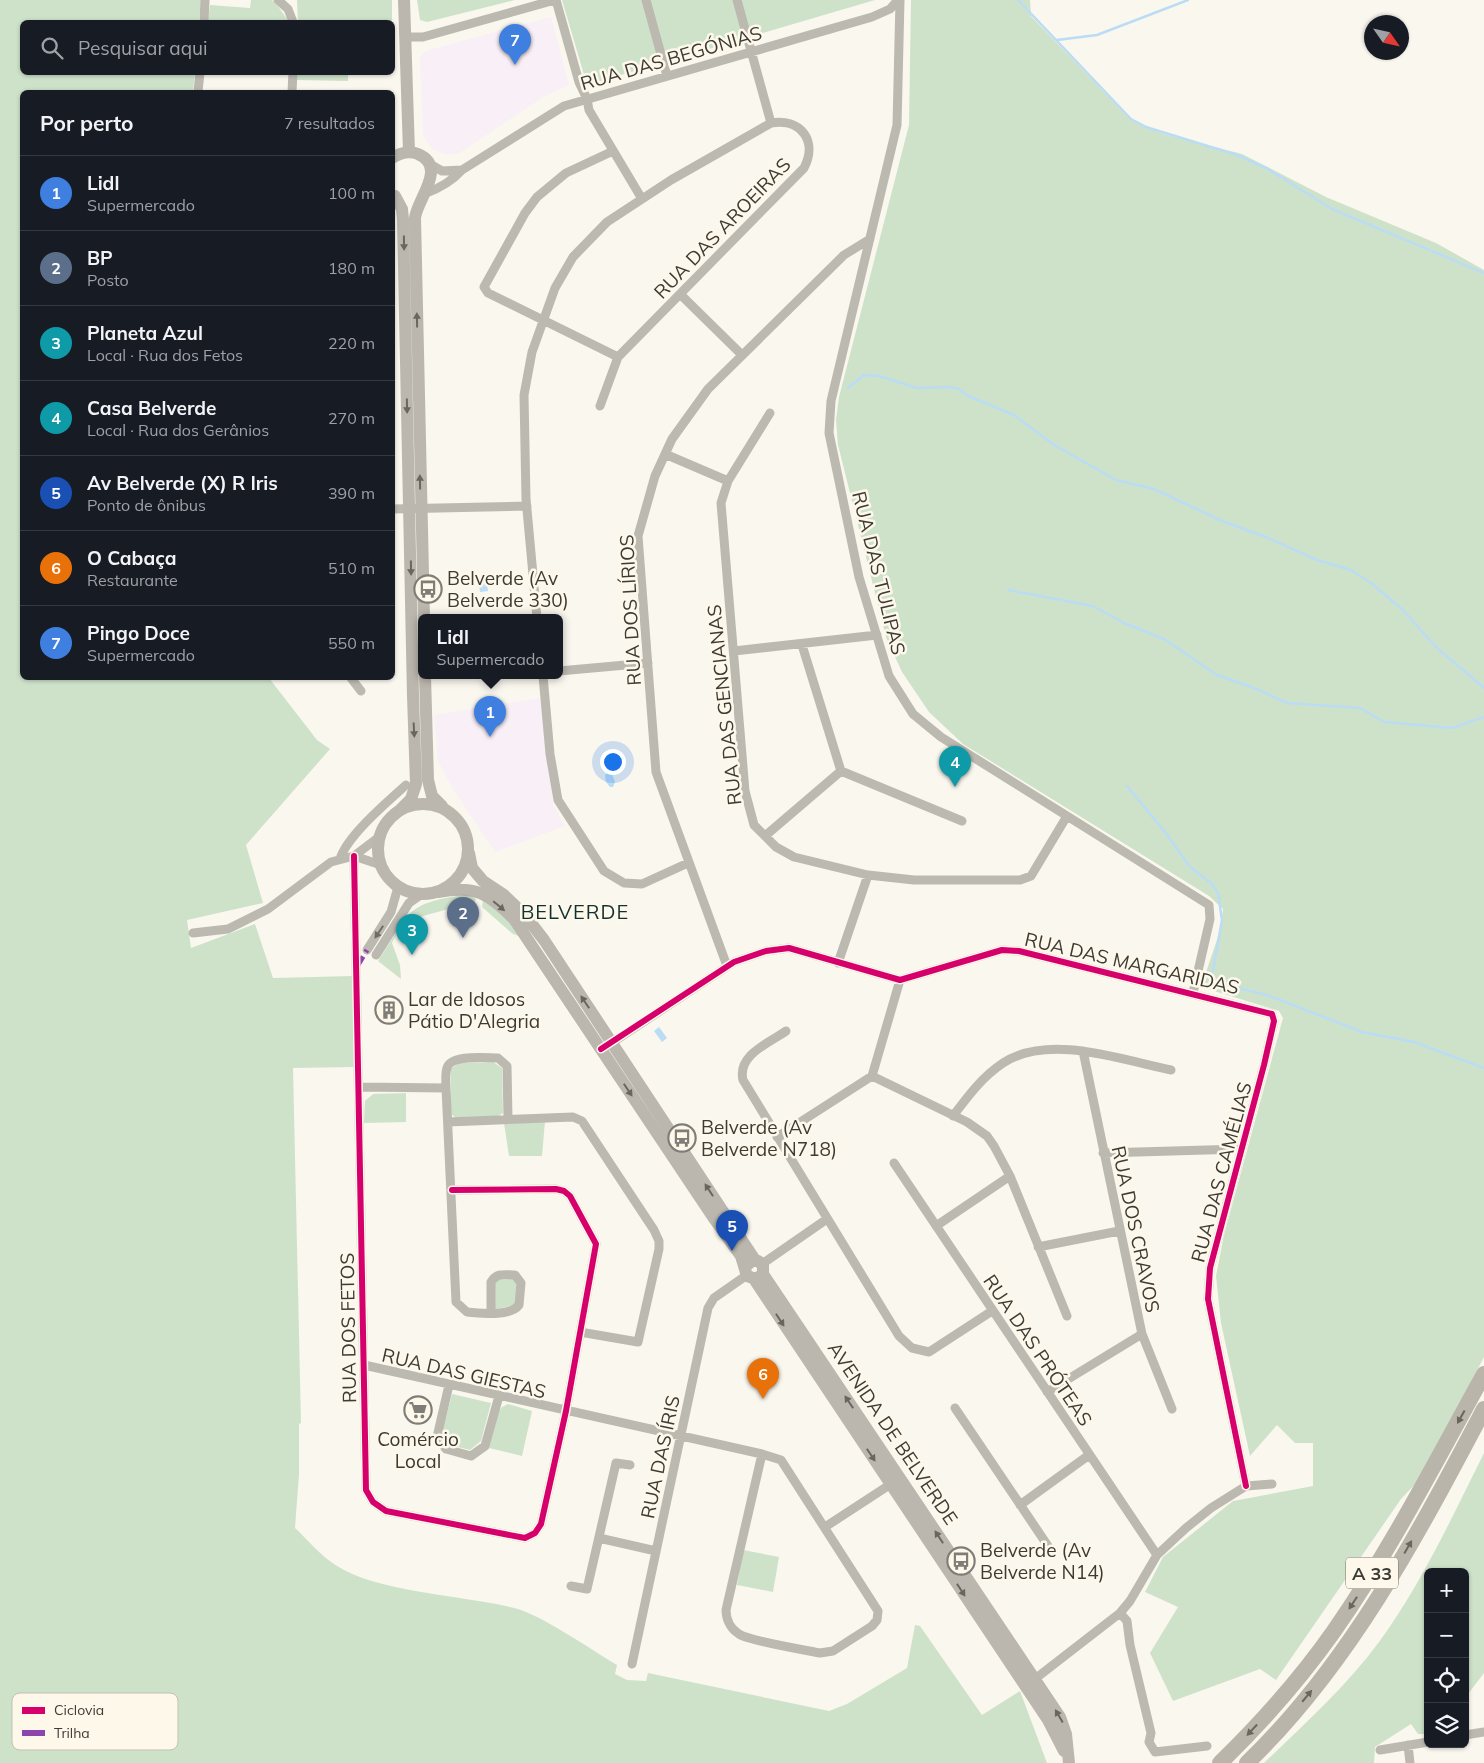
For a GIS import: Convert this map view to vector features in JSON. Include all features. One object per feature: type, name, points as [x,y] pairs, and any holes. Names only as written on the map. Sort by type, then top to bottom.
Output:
[{"type":"highway","name":"A 33","points":[[1226,1758],[1285,1693],[1334,1632],[1398,1530],[1484,1374]]},
{"type":"highway","name":"A 33","points":[[1250,1761],[1312,1690],[1370,1610],[1445,1483],[1484,1409]]},
{"type":"main road","points":[[404,0],[409,152]]},
{"type":"main road","points":[[395,157],[409,152],[420,155],[428,163],[431,180],[423,194],[414,218],[416,784],[411,799],[389,819],[379,837],[378,851],[381,865],[388,877],[398,887],[409,892],[422,894],[438,892],[450,886],[460,877],[469,853],[467,835],[463,826],[452,812],[436,802],[429,788],[425,679]]},
{"type":"main road","points":[[395,195],[412,200],[423,194]]},
{"type":"main road","points":[[395,197],[402,210],[403,219],[415,509],[424,614]]},
{"type":"main road","points":[[401,809],[422,803],[444,808]]},
{"type":"main road","name":"AVENIDA DE BELVERDE","points":[[469,853],[472,868],[524,914],[544,940],[606,1046],[713,1217],[754,1270],[896,1481],[1036,1679],[1064,1726],[1070,1763]]},
{"type":"main road","name":"AVENIDA DE BELVERDE","points":[[438,892],[461,888],[482,893],[498,904],[514,919],[606,1046]]},
{"type":"main road","name":"AVENIDA DE BELVERDE","points":[[896,1481],[1025,1687],[1053,1728],[1070,1763]]},
{"type":"street","points":[[204,20],[205,0]]},
{"type":"street","points":[[278,0],[288,9],[292,20]]},
{"type":"street","points":[[405,37],[423,37],[555,0],[578,82],[587,100],[589,110],[642,199]]},
{"type":"street","points":[[646,0],[667,76]]},
{"type":"street","points":[[537,614],[527,506],[524,395],[532,352],[555,288],[573,257],[607,222],[671,180],[771,123],[737,0]]},
{"type":"street","name":"RUA DAS BEGÓNIAS","points":[[423,194],[437,189],[462,170],[564,106],[751,51],[872,18],[890,9],[899,0]]},
{"type":"street","name":"RUA DAS TULIPAS","points":[[899,0],[897,124],[831,401],[828,433],[859,577],[889,676],[913,714],[941,737],[1210,905],[1210,920],[1192,993]]},
{"type":"street","points":[[198,90],[200,75]]},
{"type":"street","points":[[292,90],[293,75]]},
{"type":"street","name":"RUA DAS AROEIRAS","points":[[600,406],[618,357],[804,168],[810,149],[805,134],[800,128],[788,122],[771,123]]},
{"type":"street","points":[[613,151],[566,173],[537,197],[525,213],[485,284],[485,291],[542,322],[618,357]]},
{"type":"street","points":[[428,163],[442,171],[462,170]]},
{"type":"street","name":"RUA DOS LÍRIOS","points":[[726,966],[656,772],[638,536],[655,476],[672,439],[708,389],[844,255],[870,239]]},
{"type":"street","points":[[680,294],[742,355]]},
{"type":"street","name":"RUA DAS GENCIANAS","points":[[770,413],[728,482],[721,503],[745,791],[754,825],[776,847],[794,857],[868,876],[914,880],[1020,880],[1031,876],[1067,816]]},
{"type":"street","points":[[665,454],[728,482]]},
{"type":"street","points":[[395,509],[527,506]]},
{"type":"street","points":[[734,651],[802,645],[877,635]]},
{"type":"street","points":[[802,645],[841,771]]},
{"type":"street","points":[[563,671],[648,663]]},
{"type":"street","points":[[543,679],[550,754],[558,800],[604,871],[624,883],[642,884],[688,863]]},
{"type":"street","points":[[353,680],[361,691]]},
{"type":"street","points":[[841,771],[962,821]]},
{"type":"street","points":[[765,836],[841,771]]},
{"type":"street","points":[[340,859],[343,850],[378,810],[406,784]]},
{"type":"street","points":[[193,933],[228,929],[268,909],[331,862],[354,856],[379,837]]},
{"type":"street","points":[[354,856],[381,865]]},
{"type":"street","name":"RUA DOS FETOS","points":[[354,856],[360,1087],[365,1486],[373,1502],[386,1511],[520,1538],[532,1536],[541,1524],[566,1411],[596,1244],[570,1196],[564,1191],[556,1189],[452,1190]]},
{"type":"street","points":[[838,962],[868,876]]},
{"type":"street","points":[[367,950],[391,912],[398,887]]},
{"type":"street","points":[[376,956],[409,903],[422,894]]},
{"type":"street","points":[[606,1046],[726,966],[766,951],[789,948],[900,980],[872,1076],[777,1137]]},
{"type":"street","name":"RUA DAS MARGARIDAS","points":[[900,980],[1002,950],[1064,961],[1272,1014]]},
{"type":"street","name":"RUA DAS CAMÉLIAS","points":[[1246,1486],[1208,1299],[1210,1268],[1264,1065],[1274,1021],[1272,1014]]},
{"type":"street","points":[[786,1031],[746,1059],[742,1070],[743,1080],[898,1336],[912,1348],[930,1352],[992,1311]]},
{"type":"street","points":[[953,1116],[978,1084],[1004,1062],[1051,1048],[1083,1051],[1171,1070]]},
{"type":"street","name":"RUA DOS CRAVOS","points":[[1083,1051],[1142,1334],[1172,1409]]},
{"type":"street","points":[[491,1312],[492,1280],[500,1274],[517,1276],[521,1283],[518,1307],[510,1311],[491,1312],[467,1312],[456,1302],[446,1088],[447,1067],[452,1060],[501,1059],[507,1066],[508,1119]]},
{"type":"street","points":[[872,1076],[967,1122],[986,1136],[994,1146],[1010,1176],[1067,1316]]},
{"type":"street","points":[[360,1087],[446,1088]]},
{"type":"street","points":[[448,1122],[573,1118],[582,1121],[618,1174],[659,1240],[659,1250],[638,1342],[580,1332]]},
{"type":"street","points":[[1104,1153],[1241,1150]]},
{"type":"street","name":"RUA DAS PRÓTEAS","points":[[894,1163],[1157,1555]]},
{"type":"street","points":[[936,1226],[1010,1176]]},
{"type":"street","name":"RUA DAS ÍRIS","points":[[632,1664],[710,1303],[722,1291],[828,1219]]},
{"type":"street","points":[[1038,1247],[1119,1231]]},
{"type":"street","points":[[1047,1392],[1142,1334]]},
{"type":"street","name":"RUA DAS GIESTAS","points":[[364,1365],[449,1385],[681,1436],[762,1454],[778,1458],[786,1465],[876,1608],[877,1620],[872,1626],[827,1653],[739,1634],[730,1624],[726,1610],[762,1454]]},
{"type":"street","points":[[449,1385],[436,1437],[446,1449],[472,1456],[484,1446],[498,1396]]},
{"type":"street","points":[[955,1408],[1052,1552]]},
{"type":"street","points":[[1020,1504],[1089,1454]]},
{"type":"street","points":[[571,1586],[587,1589],[616,1463],[630,1465]]},
{"type":"street","points":[[825,1527],[896,1481]]},
{"type":"street","points":[[1025,1687],[1120,1613],[1157,1555],[1211,1508],[1246,1486],[1272,1484]]},
{"type":"street","points":[[599,1538],[656,1551]]},
{"type":"street","points":[[1120,1613],[1127,1621],[1151,1733],[1149,1742],[1155,1752],[1207,1746]]},
{"type":"street","points":[[1469,1734],[1484,1732]]},
{"type":"street","points":[[1380,1750],[1424,1743]]},
{"type":"street","points":[[1408,1745],[1410,1763]]},
{"type":"shaded area","points":[[551,17],[569,85],[545,96],[458,154],[444,154],[432,149],[423,135],[420,58],[425,51]]},
{"type":"shaded area","points":[[542,698],[553,804],[565,826],[495,852],[453,789],[438,761],[434,715]]},
{"type":"green space","points":[[0,0],[201,0],[199,20],[20,20],[20,75],[195,75],[193,90],[20,90],[20,680],[271,680],[317,740],[330,749],[246,845],[263,903],[187,920],[191,948],[255,924],[273,978],[352,976],[355,1067],[293,1068],[301,1423],[299,1424],[299,1474],[295,1528],[319,1552],[334,1564],[352,1574],[396,1587],[494,1604],[525,1612],[566,1633],[617,1665],[615,1674],[627,1680],[646,1681],[648,1673],[829,1711],[847,1704],[907,1668],[915,1625],[920,1626],[982,1715],[1020,1691],[1047,1763],[0,1763]]},
{"type":"green space","points":[[251,0],[272,0],[288,20],[208,20],[210,5],[250,8]]},
{"type":"green space","points":[[297,0],[392,0],[392,20],[298,20]]},
{"type":"green space","points":[[417,0],[515,0],[427,22],[420,20]]},
{"type":"green space","points":[[562,0],[875,0],[587,85]]},
{"type":"green space","points":[[911,0],[1030,0],[1031,16],[1129,118],[1164,134],[1242,154],[1326,197],[1436,243],[1484,270],[1484,1357],[1420,1479],[1401,1499],[1276,1680],[1260,1669],[1173,1701],[1150,1653],[1178,1607],[1145,1592],[1163,1557],[1233,1501],[1313,1486],[1313,1443],[1295,1443],[1277,1425],[1250,1456],[1221,1323],[1216,1276],[1224,1235],[1283,1018],[1279,1011],[1201,987],[1220,931],[1223,909],[1209,896],[963,744],[929,712],[902,672],[886,637],[838,445],[836,420],[839,397],[909,125]]},
{"type":"green space","points":[[297,75],[348,75],[348,81],[297,80]]},
{"type":"green space","points":[[470,895],[476,899],[471,909],[459,906],[416,918],[414,924],[406,918],[418,907],[435,900]]},
{"type":"green space","points":[[483,900],[511,922],[519,936],[513,934],[482,907]]},
{"type":"green space","points":[[401,925],[392,943],[400,965],[401,979],[378,961]]},
{"type":"green space","points":[[493,1062],[502,1068],[503,1113],[498,1116],[457,1119],[451,1114],[451,1069],[459,1063]]},
{"type":"green space","points":[[406,1093],[406,1122],[364,1123],[365,1101],[373,1094]]},
{"type":"green space","points":[[545,1121],[542,1156],[509,1156],[504,1123]]},
{"type":"green space","points":[[501,1277],[518,1280],[516,1305],[495,1309],[493,1283]]},
{"type":"green space","points":[[452,1394],[491,1403],[481,1441],[470,1450],[450,1445],[442,1434]]},
{"type":"green space","points":[[508,1404],[532,1411],[522,1456],[489,1448],[499,1411]]},
{"type":"green space","points":[[1484,1453],[1484,1673],[1469,1693],[1469,1568],[1426,1568]]},
{"type":"green space","points":[[743,1550],[779,1557],[773,1592],[737,1585]]},
{"type":"green space","points":[[1424,1571],[1424,1734],[1418,1734],[1411,1724],[1375,1747],[1374,1763],[1264,1763],[1339,1690],[1366,1659],[1395,1620]]},
{"type":"water","points":[[486,575],[488,591],[480,592],[478,576]]},
{"type":"water","points":[[609,772],[612,774],[615,782],[613,787],[610,787],[606,782],[605,775]]},
{"type":"water","points":[[659,1027],[667,1038],[662,1042],[654,1031]]},
{"type":"waterway","points":[[1018,0],[1131,119],[1146,127],[1237,155],[1268,169],[1332,209],[1484,273]]},
{"type":"waterway","points":[[1057,40],[1097,35],[1188,0]]},
{"type":"waterway","points":[[848,388],[864,375],[879,376],[917,388],[951,387],[959,389],[968,396],[1014,415],[1054,445],[1116,480],[1154,489],[1222,521],[1266,537],[1317,560],[1351,570],[1371,583],[1403,610],[1436,647],[1484,688]]},
{"type":"waterway","points":[[1008,590],[1093,606],[1124,623],[1164,639],[1217,675],[1254,688],[1287,703],[1360,708],[1384,722],[1452,728],[1484,717]]},
{"type":"waterway","points":[[1127,786],[1165,832],[1190,867],[1211,883],[1218,893],[1222,920],[1211,981],[1267,995],[1362,1032],[1414,1042],[1484,1068]]},
{"type":"marked path","points":[[358,965],[367,950]]},
{"type":"cycle path","points":[[354,856],[366,1490],[373,1502],[386,1511],[525,1538],[535,1533],[541,1524],[566,1411],[596,1244],[570,1196],[564,1191],[556,1189],[452,1190]]},
{"type":"cycle path","points":[[601,1049],[734,962],[766,951],[789,948],[900,980],[1002,950],[1019,951],[1272,1014],[1274,1021],[1264,1065],[1210,1268],[1208,1299],[1246,1486]]},
{"type":"place","name":"Pingo Doce","points":[[515,65]]},
{"type":"place","name":"Belverde (Av Belverde 330)","points":[[428,589]]},
{"type":"place","name":"Lidl","points":[[490,737]]},
{"type":"place","name":"Casa Belverde","points":[[955,787]]},
{"type":"place","name":"BP","points":[[463,938]]},
{"type":"place","name":"Planeta Azul","points":[[412,955]]},
{"type":"place","name":"Lar de Idosos Pátio D'Alegria","points":[[389,1010]]},
{"type":"place","name":"Belverde (Av Belverde N718)","points":[[682,1138]]},
{"type":"place","name":"Av Belverde (X) R Iris","points":[[732,1251]]},
{"type":"place","name":"O Cabaça","points":[[763,1399]]},
{"type":"place","name":"Comércio Local","points":[[418,1410]]},
{"type":"place","name":"Belverde (Av Belverde N14)","points":[[961,1561]]},
{"type":"district","name":"BELVERDE","points":[[575,911]]}]
